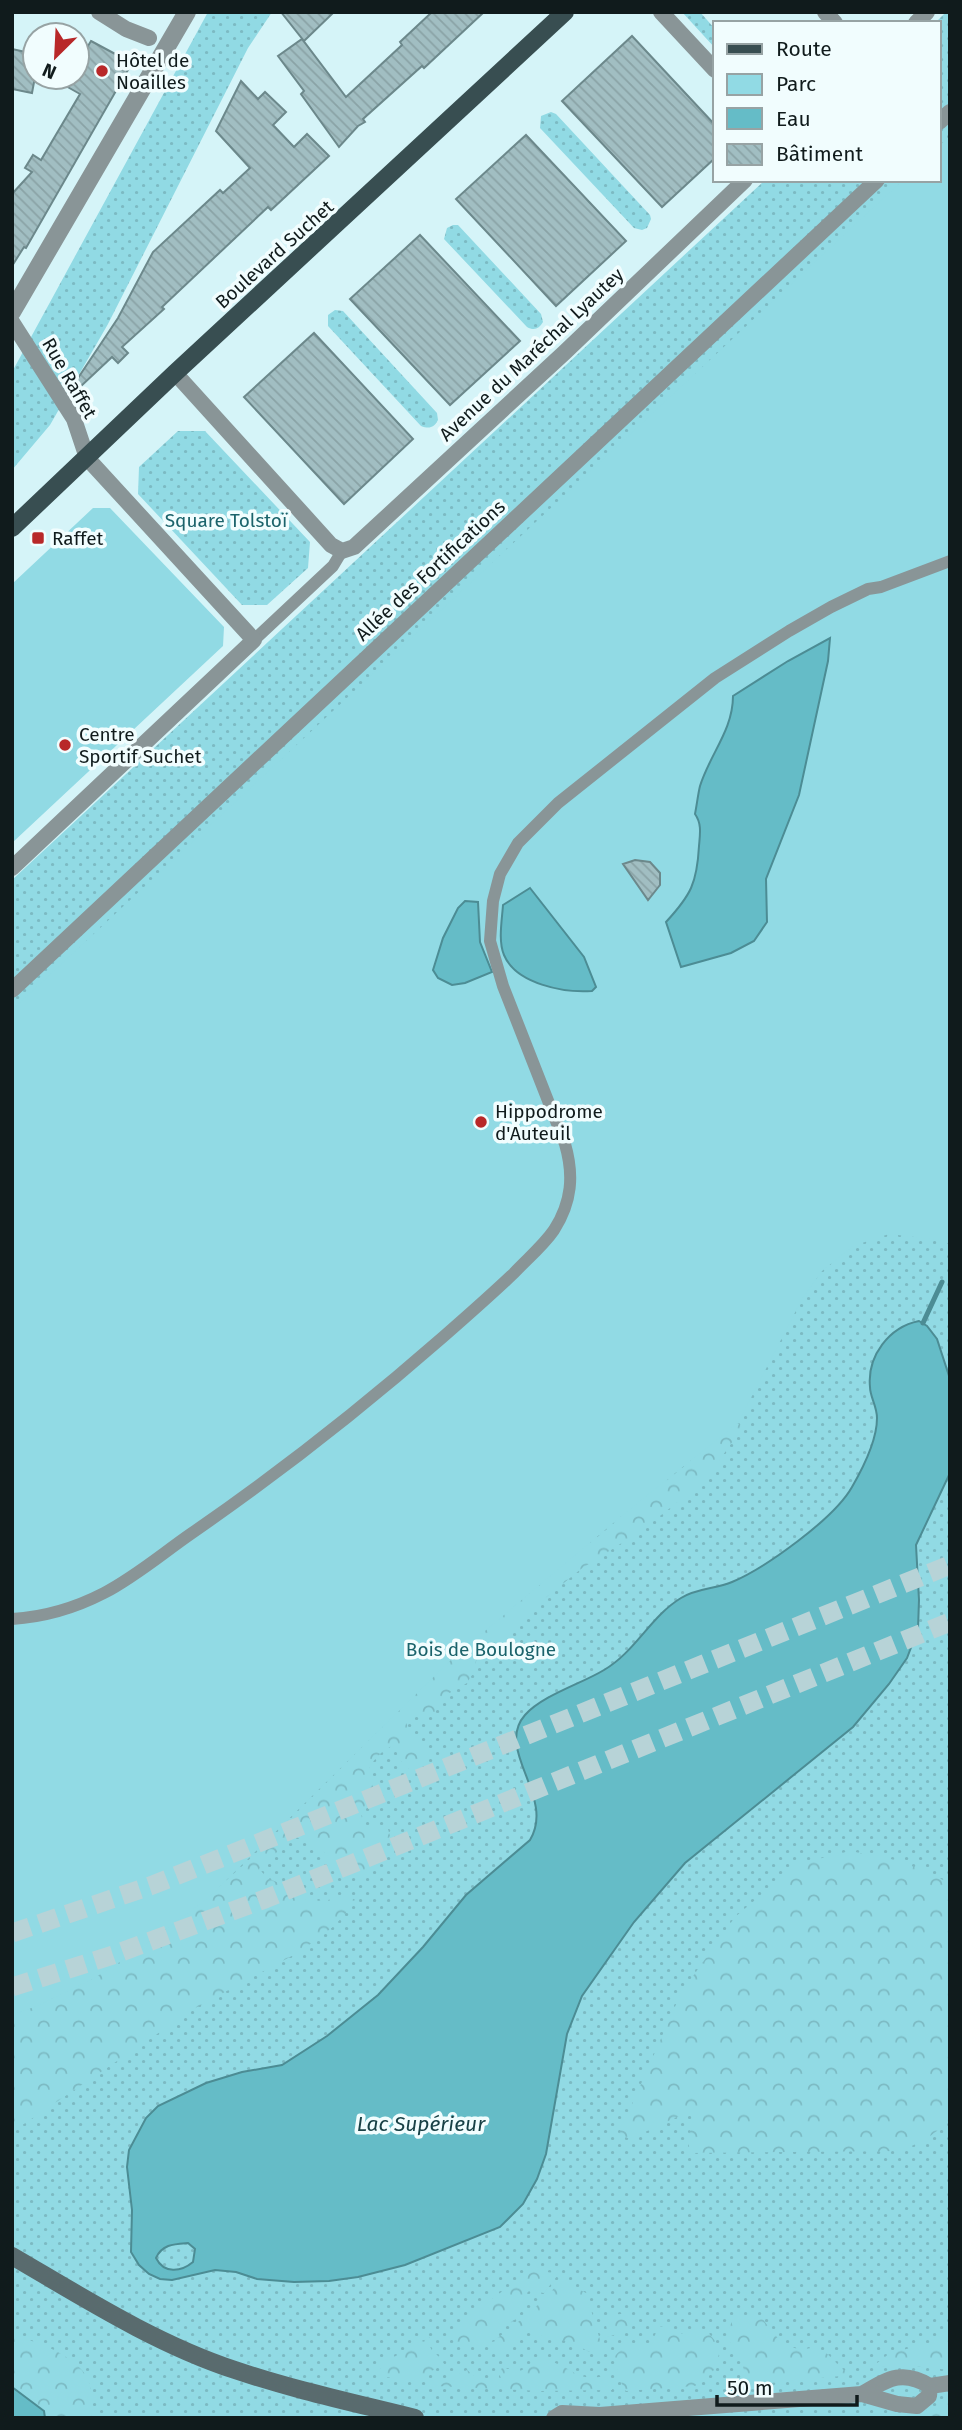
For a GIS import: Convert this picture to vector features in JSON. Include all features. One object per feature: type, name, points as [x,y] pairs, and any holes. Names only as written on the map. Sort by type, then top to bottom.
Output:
[{"type":"main road","name":"Boulevard Suchet","points":[[12,528],[175,373],[565,12]]},
{"type":"main road","points":[[12,2256],[111,2313],[175,2346],[222,2365],[415,2418]]},
{"type":"street","points":[[99,12],[127,29],[149,38]]},
{"type":"street","points":[[12,312],[187,12]]},
{"type":"street","points":[[661,12],[713,67]]},
{"type":"street","name":"Avenue du Maréchal Lyautey","points":[[342,551],[354,547],[459,451],[743,182]]},
{"type":"street","name":"Allée des Fortifications","points":[[12,990],[875,182]]},
{"type":"street","name":"Rue Raffet","points":[[12,322],[74,419],[87,457]]},
{"type":"street","points":[[12,868],[333,566],[342,551],[331,545],[175,373]]},
{"type":"street","points":[[87,457],[254,640]]},
{"type":"street","points":[[12,1619],[31,1618],[64,1610],[104,1593],[239,1501],[400,1375],[474,1311],[533,1254],[554,1229],[567,1202],[572,1168],[503,986],[490,941],[493,901],[500,874],[518,843],[558,803],[715,678],[831,607],[868,589],[881,587],[950,561]]},
{"type":"street","points":[[862,2394],[888,2379],[903,2377],[914,2377],[930,2386],[950,2383]]},
{"type":"street","points":[[554,2418],[562,2413],[600,2416],[862,2394],[897,2404],[917,2406],[929,2396],[930,2386]]},
{"type":"green space","points":[[208,12],[272,12],[248,48],[108,324],[50,425],[12,470],[12,372]]},
{"type":"green space","points":[[682,12],[700,12],[713,27],[713,46]]},
{"type":"green space","name":"Bois de Boulogne","points":[[946,12],[950,12],[950,2418],[12,2418],[12,880],[763,182],[941,182],[941,21],[937,21]]},
{"type":"green space","points":[[551,112],[556,114],[650,215],[647,228],[634,228],[540,128],[541,116]]},
{"type":"green space","name":"Hippodrome d'Auteuil","points":[[950,136],[950,1244],[940,1240],[889,1234],[853,1246],[822,1271],[802,1299],[738,1423],[630,1509],[454,1657],[207,1899],[131,1955],[91,1980],[12,2015],[12,1010],[901,182],[941,182],[941,144]]},
{"type":"green space","points":[[458,225],[541,314],[543,322],[540,326],[534,329],[527,327],[444,239],[447,228]]},
{"type":"green space","points":[[335,310],[343,311],[437,413],[438,420],[435,425],[429,428],[421,426],[328,326],[328,315]]},
{"type":"green space","name":"Square Tolstoï","points":[[178,431],[205,431],[310,542],[308,568],[267,605],[242,605],[138,494],[139,467]]},
{"type":"green space","name":"Centre Sportif Suchet","points":[[93,508],[110,508],[224,627],[223,646],[12,843],[12,584]]},
{"type":"green space","points":[[738,1423],[742,1428],[709,1475],[688,1494],[642,1530],[581,1569],[517,1621],[497,1641],[480,1652],[475,1670],[467,1683],[446,1695],[435,1712],[421,1715],[410,1713],[405,1719],[411,1737],[428,1748],[426,1762],[419,1771],[409,1769],[402,1763],[393,1745],[369,1766],[375,1797],[361,1814],[364,1826],[371,1830],[380,1826],[388,1829],[390,1836],[375,1869],[356,1876],[343,1875],[332,1867],[323,1850],[294,1836],[259,1869],[270,1879],[297,1889],[303,1893],[305,1899],[325,1901],[340,1896],[358,1900],[334,1926],[301,1951],[197,2007],[12,2132],[12,2015],[78,1986],[138,1949],[195,1907],[301,1810],[462,1649]]},
{"type":"green space","points":[[850,1851],[900,1861],[950,1883],[950,2121],[929,2137],[902,2151],[691,2153],[688,2143],[692,2115],[690,2111],[630,2139],[619,2134],[681,1993],[735,1917],[798,1864]]},
{"type":"green space","points":[[538,2266],[545,2272],[556,2273],[557,2276],[544,2293],[529,2291],[525,2295],[519,2317],[481,2343],[458,2343],[451,2336],[462,2320]]},
{"type":"green space","points":[[561,2280],[586,2293],[603,2350],[589,2352],[570,2341],[545,2338],[531,2330],[516,2337],[502,2350],[494,2350],[488,2345],[536,2307]]},
{"type":"green space","points":[[621,2314],[630,2317],[634,2322],[631,2329],[608,2337],[605,2318]]},
{"type":"green space","points":[[733,2318],[762,2318],[787,2345],[799,2349],[821,2350],[851,2375],[748,2385],[742,2363],[732,2352],[728,2332]]},
{"type":"green space","points":[[950,2322],[950,2370],[901,2365],[872,2367],[890,2353],[931,2343]]},
{"type":"green space","points":[[664,2326],[679,2335],[689,2330],[706,2330],[716,2342],[719,2354],[714,2370],[695,2386],[626,2391],[614,2357],[630,2344],[651,2343],[659,2327]]},
{"type":"green space","points":[[12,2336],[52,2349],[79,2367],[89,2384],[92,2418],[45,2418],[44,2411],[12,2387]]},
{"type":"green space","points":[[430,2337],[430,2347],[444,2364],[428,2373],[424,2381],[420,2383],[381,2376],[379,2371],[383,2363]]},
{"type":"green space","points":[[542,2360],[561,2365],[581,2376],[608,2375],[612,2379],[612,2390],[541,2391],[436,2386],[431,2382],[436,2377],[449,2379],[467,2370],[476,2377],[499,2382],[502,2368],[520,2371]]},
{"type":"green space","points":[[950,2402],[950,2418],[837,2418],[910,2416]]},
{"type":"water","points":[[830,638],[828,661],[799,795],[766,879],[767,922],[754,941],[731,953],[681,967],[666,922],[687,896],[694,879],[700,833],[695,814],[699,789],[725,731],[733,696]]},
{"type":"water","points":[[530,888],[584,957],[596,987],[592,991],[542,985],[530,980],[510,965],[502,949],[503,905]]},
{"type":"water","points":[[465,901],[478,902],[480,942],[492,972],[465,983],[452,985],[438,978],[433,970],[443,938],[458,908]]},
{"type":"water","name":"Lac Supérieur","points":[[919,1321],[927,1326],[937,1339],[950,1379],[950,1473],[916,1545],[918,1629],[907,1658],[853,1727],[685,1863],[634,1922],[582,1996],[567,2034],[546,2154],[537,2179],[523,2204],[500,2227],[405,2265],[358,2277],[294,2282],[257,2279],[236,2272],[215,2270],[172,2280],[149,2274],[131,2252],[132,2210],[127,2167],[129,2150],[146,2118],[158,2106],[206,2083],[242,2072],[282,2065],[327,2036],[378,1995],[466,1895],[530,1840],[536,1824],[536,1807],[516,1743],[517,1729],[525,1715],[542,1702],[615,1662],[661,1614],[681,1598],[746,1575],[798,1541],[843,1500],[865,1463],[875,1436],[877,1414],[870,1391],[872,1364],[890,1336],[908,1324]],"holes":[[[188,2243],[195,2249],[193,2262],[183,2268],[168,2269],[156,2258],[165,2247],[174,2244]]]},
{"type":"water","points":[[12,2387],[44,2411],[45,2418],[12,2418]]},
{"type":"building","points":[[281,12],[334,12],[304,41]]},
{"type":"building","points":[[432,12],[484,12],[424,68],[422,66],[363,119],[365,122],[339,147],[301,94],[304,91],[278,56],[302,39],[346,97],[402,45],[400,42]]},
{"type":"building","points":[[632,36],[713,123],[713,160],[662,207],[562,101]]},
{"type":"building","points":[[91,41],[132,63],[26,248],[24,247],[12,266],[12,194],[32,172],[25,168],[33,155],[41,160],[80,94],[75,91],[91,91]]},
{"type":"building","points":[[12,49],[21,51],[21,91],[12,89]]},
{"type":"building","points":[[241,81],[258,99],[265,92],[286,112],[273,125],[294,147],[307,134],[329,156],[271,210],[268,207],[162,307],[164,309],[122,347],[128,353],[118,363],[112,357],[79,388],[74,384],[118,318],[153,252],[220,190],[223,193],[250,168],[216,131]]},
{"type":"building","points":[[526,135],[626,241],[556,306],[456,199]]},
{"type":"building","points":[[420,235],[520,341],[450,405],[350,299]]},
{"type":"building","points":[[314,333],[413,439],[344,504],[244,397]]},
{"type":"building","points":[[635,860],[650,862],[660,873],[660,885],[648,900],[623,864]]},
{"type":"waterway","points":[[923,1323],[942,1282]]},
{"type":"tunnel","points":[[12,1933],[150,1886],[950,1565]]},
{"type":"tunnel","points":[[12,1987],[113,1955],[265,1899],[950,1622]]},
{"type":"place","name":"Hôtel de Noailles","points":[[102,71]]},
{"type":"place","name":"Raffet","points":[[38,538]]},
{"type":"place","name":"Centre Sportif Suchet","points":[[65,745]]},
{"type":"place","name":"Hippodrome d'Auteuil","points":[[481,1122]]}]
